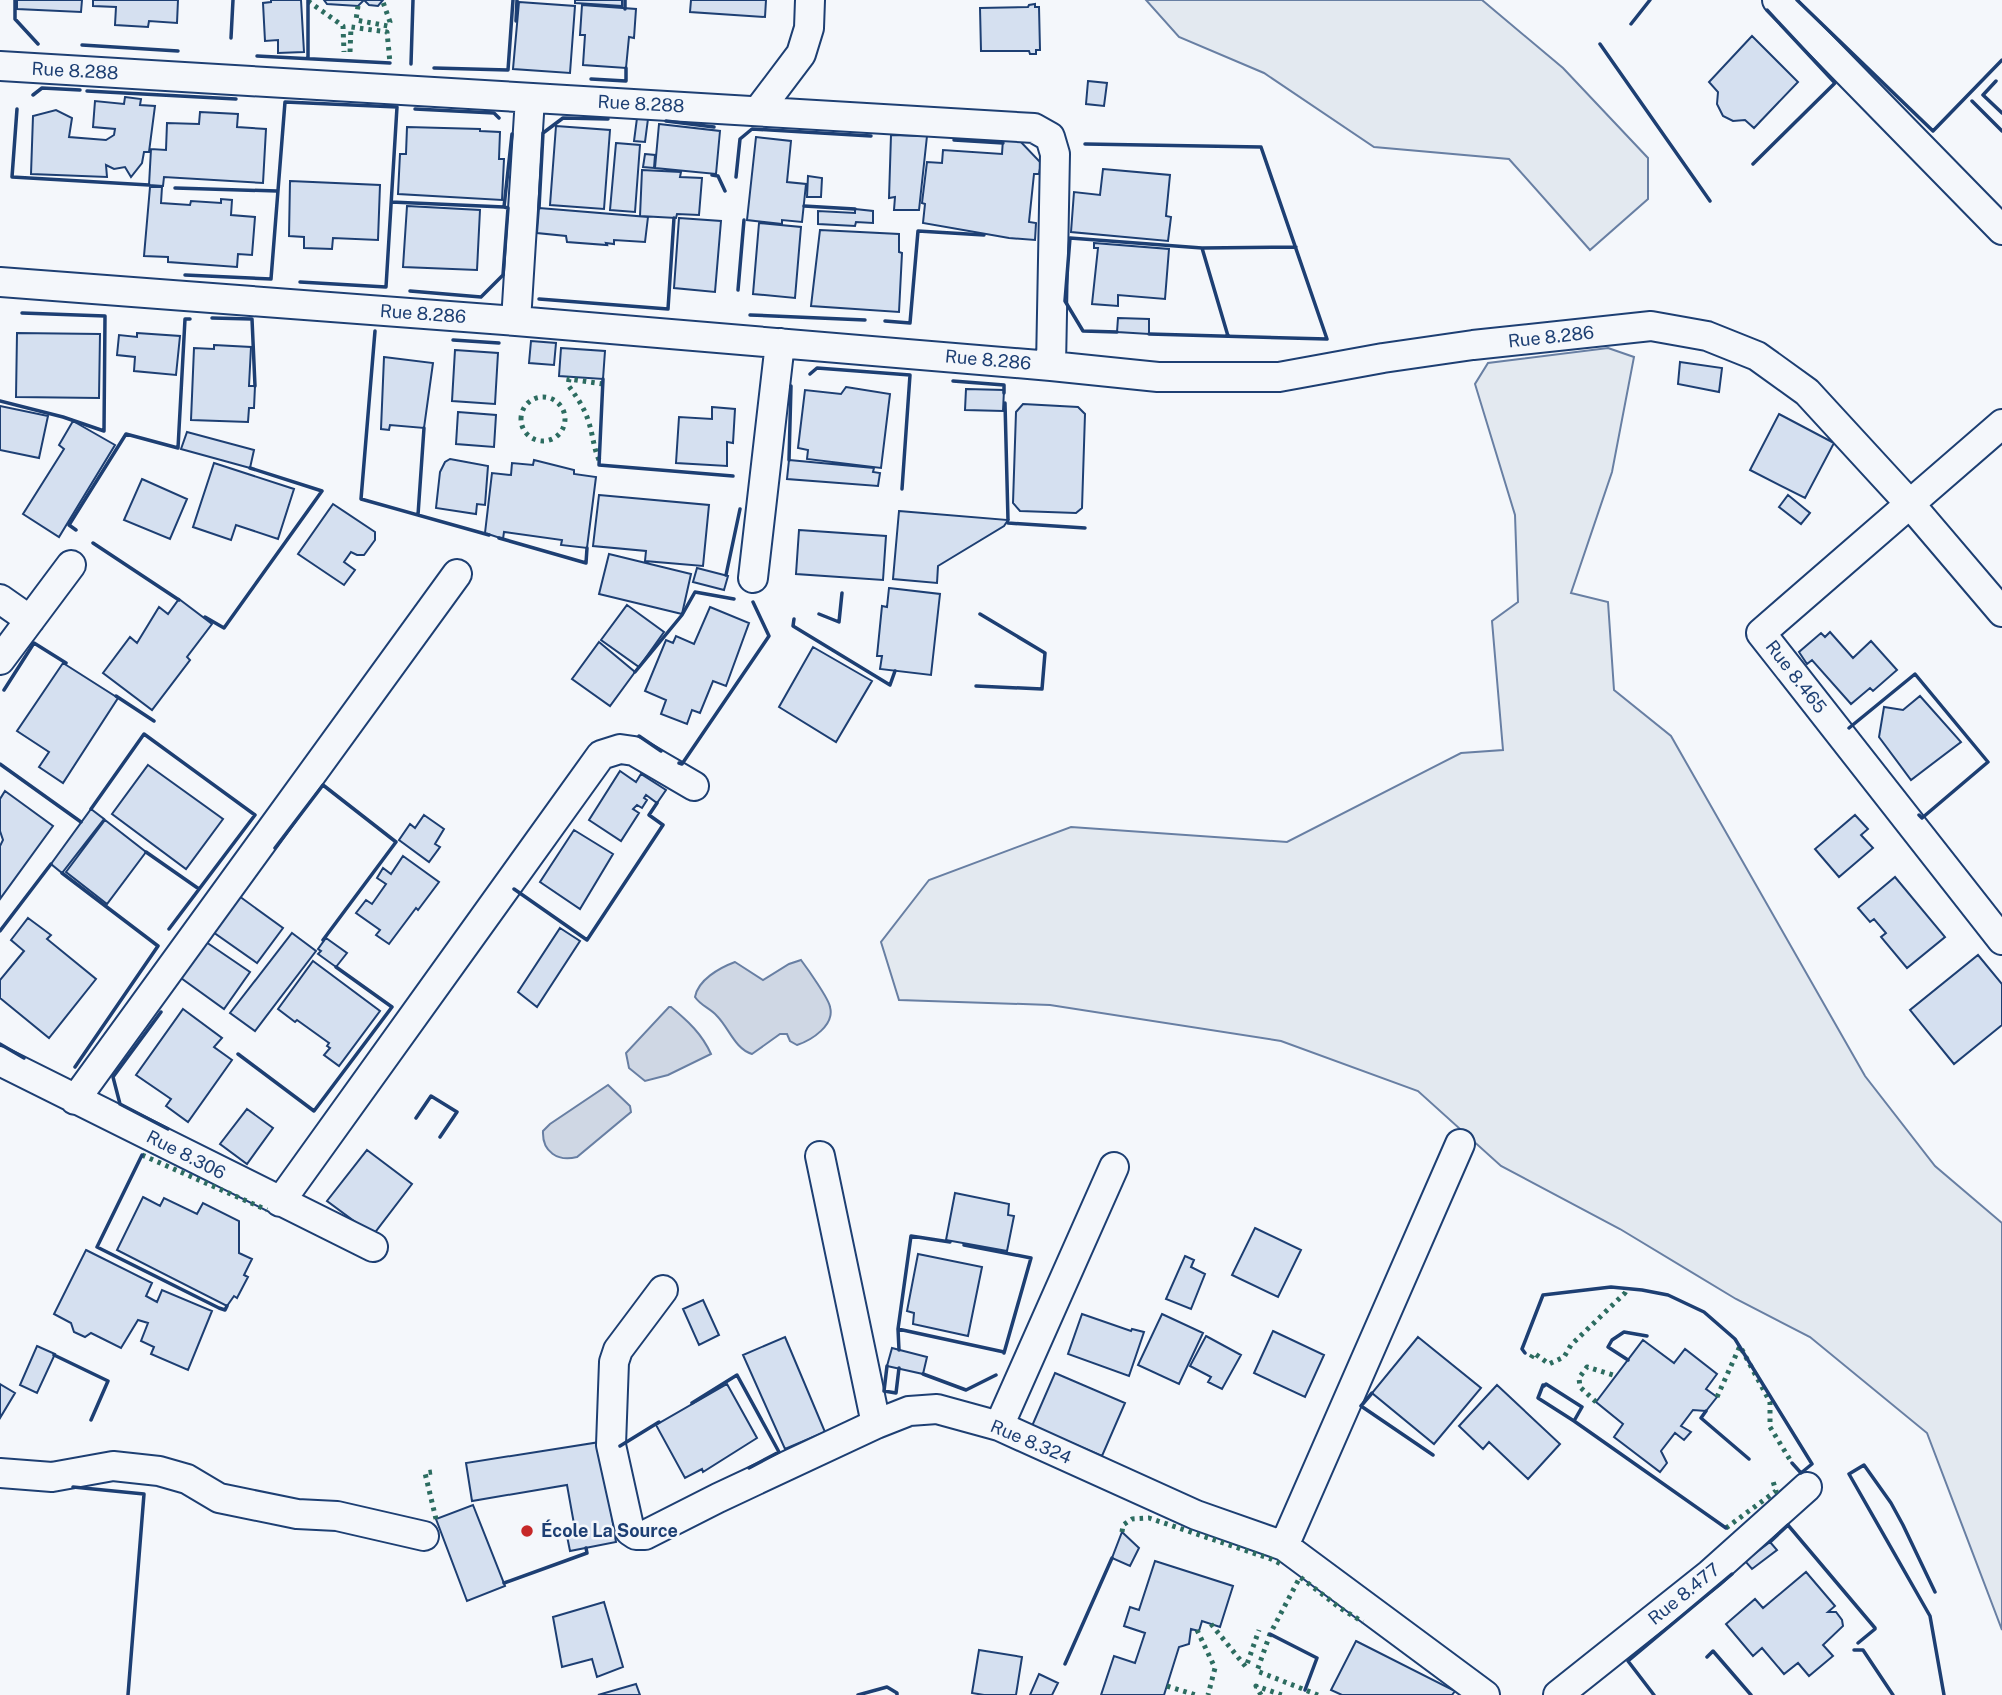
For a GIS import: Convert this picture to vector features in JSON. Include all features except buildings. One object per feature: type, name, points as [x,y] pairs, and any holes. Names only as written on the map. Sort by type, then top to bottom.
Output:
[{"type":"street","points":[[758,111],[801,54],[809,28],[810,0]]},
{"type":"street","points":[[1777,0],[2002,230]]},
{"type":"street","name":"Rue 8.288","points":[[0,66],[1034,128],[1050,137],[1055,153],[1051,366]]},
{"type":"street","points":[[516,321],[530,98]]},
{"type":"street","name":"Rue 8.286","points":[[0,282],[780,342],[1158,377],[1279,377],[1473,345],[1651,326],[1707,336],[1756,356],[1807,392],[1910,504],[2002,612]]},
{"type":"street","points":[[753,579],[780,342]]},
{"type":"street","name":"Rue 8.465","points":[[2002,425],[1761,633],[2002,940]]},
{"type":"street","points":[[0,660],[71,565]]},
{"type":"street","points":[[75,1100],[457,574]]},
{"type":"street","points":[[0,600],[30,620]]},
{"type":"street","points":[[280,1202],[601,755],[620,749],[634,751],[694,786]]},
{"type":"street","name":"Rue 8.306","points":[[0,1061],[373,1247]]},
{"type":"street","points":[[1284,1546],[1461,1144]]},
{"type":"street","points":[[820,1156],[876,1424]]},
{"type":"street","points":[[999,1426],[1114,1167]]},
{"type":"street","name":"Rue 8.324","points":[[663,1290],[618,1350],[614,1362],[611,1445],[630,1531],[636,1535],[645,1535],[876,1424],[909,1411],[937,1409],[999,1426],[1196,1515],[1284,1546],[1485,1695]]},
{"type":"street","points":[[0,1473],[52,1477],[113,1466],[159,1471],[187,1479],[219,1499],[297,1514],[337,1516],[424,1536]]},
{"type":"street","name":"Rue 8.477","points":[[1558,1695],[1710,1574],[1807,1487]]},
{"type":"shaded area","points":[[1146,0],[1482,0],[1563,68],[1648,158],[1648,199],[1590,250],[1509,159],[1374,147],[1264,73],[1179,37]]},
{"type":"shaded area","points":[[1608,348],[1634,357],[1612,472],[1571,593],[1608,602],[1614,690],[1671,736],[1865,1076],[1935,1166],[2002,1223],[2002,1630],[1927,1433],[1810,1337],[1736,1299],[1620,1229],[1501,1166],[1418,1091],[1281,1041],[1050,1005],[899,1000],[881,942],[929,880],[1071,827],[1287,842],[1461,753],[1503,750],[1492,621],[1518,602],[1515,515],[1475,384],[1488,363]]},
{"type":"shaded area","points":[[801,960],[826,997],[831,1014],[821,1031],[797,1045],[790,1041],[787,1034],[780,1034],[752,1054],[741,1048],[717,1016],[695,997],[705,980],[735,962],[763,980]]},
{"type":"shaded area","points":[[669,1007],[694,1028],[711,1054],[668,1075],[645,1081],[629,1068],[626,1053]]},
{"type":"shaded area","points":[[608,1085],[630,1106],[631,1112],[577,1157],[564,1158],[552,1154],[545,1145],[543,1131]]},
{"type":"hedge","points":[[308,1],[343,26],[344,52]]},
{"type":"hedge","points":[[358,6],[356,20],[388,26],[390,22],[383,2]]},
{"type":"hedge","points":[[350,52],[351,27],[387,32],[390,63]]},
{"type":"hedge","points":[[599,460],[586,415],[568,385],[569,379],[603,384]]},
{"type":"hedge","points":[[543,397],[558,404],[565,419],[558,434],[543,441],[528,434],[521,419],[528,404],[543,397]]},
{"type":"hedge","points":[[142,1155],[267,1210]]},
{"type":"hedge","points":[[1531,1358],[1534,1353],[1549,1364],[1564,1357],[1571,1345],[1627,1289]]},
{"type":"hedge","points":[[1717,1397],[1740,1346],[1770,1402],[1770,1427],[1792,1463]]},
{"type":"hedge","points":[[1596,1402],[1580,1387],[1579,1378],[1587,1367],[1616,1376]]},
{"type":"hedge","points":[[432,1472],[425,1473],[436,1519]]},
{"type":"hedge","points":[[1726,1528],[1776,1491],[1772,1478]]},
{"type":"hedge","points":[[1122,1532],[1123,1525],[1132,1519],[1149,1518],[1283,1565]]},
{"type":"hedge","points":[[1318,1695],[1257,1671],[1270,1634],[1300,1577],[1363,1622]]},
{"type":"hedge","points":[[1211,1624],[1246,1667],[1259,1630]]},
{"type":"hedge","points":[[1197,1630],[1215,1668],[1208,1695]]},
{"type":"hedge","points":[[1167,1686],[1196,1695]]},
{"type":"hedge","points":[[1261,1695],[1256,1686],[1282,1695]]},
{"type":"wall","points":[[15,0],[15,19],[38,44]]},
{"type":"wall","points":[[231,38],[233,0]]},
{"type":"wall","points":[[308,0],[308,59]]},
{"type":"wall","points":[[411,64],[413,0]]},
{"type":"wall","points":[[508,70],[513,0]]},
{"type":"wall","points":[[516,21],[517,0]]},
{"type":"wall","points":[[625,0],[625,9]]},
{"type":"wall","points":[[1631,24],[1650,0]]},
{"type":"wall","points":[[1797,0],[1933,131],[2002,60]]},
{"type":"wall","points":[[1753,164],[1835,83],[1767,10]]},
{"type":"wall","points":[[1600,44],[1710,201]]},
{"type":"wall","points":[[82,45],[178,51]]},
{"type":"wall","points":[[257,56],[390,63]]},
{"type":"wall","points":[[434,68],[508,70]]},
{"type":"wall","points":[[591,79],[626,81],[626,68]]},
{"type":"wall","points":[[1996,81],[1983,95],[2002,113]]},
{"type":"wall","points":[[33,95],[42,88],[80,90]]},
{"type":"wall","points":[[87,91],[236,99]]},
{"type":"wall","points":[[1972,101],[2002,131]]},
{"type":"wall","points":[[185,275],[271,279],[285,102],[397,107],[386,287],[300,282]]},
{"type":"wall","points":[[17,109],[12,177],[149,185]]},
{"type":"wall","points":[[415,109],[494,113],[499,118]]},
{"type":"wall","points":[[539,208],[543,133],[563,118],[608,119]]},
{"type":"wall","points":[[666,121],[714,127]]},
{"type":"wall","points":[[736,177],[740,139],[752,129],[871,136]]},
{"type":"wall","points":[[410,291],[481,297],[503,275],[508,208],[504,207],[512,134]]},
{"type":"wall","points":[[954,140],[1003,143]]},
{"type":"wall","points":[[1085,144],[1261,147],[1327,339],[1149,334]]},
{"type":"wall","points":[[712,175],[718,176],[725,191]]},
{"type":"wall","points":[[175,188],[277,191]]},
{"type":"wall","points":[[391,202],[504,207]]},
{"type":"wall","points":[[804,206],[855,209]]},
{"type":"wall","points":[[539,299],[668,309],[674,218]]},
{"type":"wall","points":[[738,290],[744,220]]},
{"type":"wall","points":[[885,321],[910,323],[918,231],[984,235]]},
{"type":"wall","points":[[1117,332],[1083,331],[1065,301],[1070,238],[1202,248],[1296,247]]},
{"type":"wall","points":[[1202,248],[1228,336]]},
{"type":"wall","points":[[0,401],[104,431],[105,316],[22,313]]},
{"type":"wall","points":[[750,315],[865,320]]},
{"type":"wall","points":[[212,318],[252,319],[255,386]]},
{"type":"wall","points":[[76,530],[69,525],[126,434],[178,448],[185,319],[190,319]]},
{"type":"wall","points":[[375,331],[361,499],[489,535]]},
{"type":"wall","points":[[453,340],[499,343]]},
{"type":"wall","points":[[810,374],[817,368],[910,375],[902,489]]},
{"type":"wall","points":[[603,379],[599,465],[733,476]]},
{"type":"wall","points":[[953,381],[1004,385],[1004,393]]},
{"type":"wall","points":[[789,460],[791,386]]},
{"type":"wall","points":[[1005,403],[1008,520]]},
{"type":"wall","points":[[418,515],[424,428]]},
{"type":"wall","points":[[205,617],[224,628],[322,491],[250,468]]},
{"type":"wall","points":[[726,575],[740,509]]},
{"type":"wall","points":[[1008,523],[1085,528]]},
{"type":"wall","points":[[499,538],[586,563],[587,548]]},
{"type":"wall","points":[[93,543],[179,600]]},
{"type":"wall","points":[[635,672],[682,615],[695,592],[734,599]]},
{"type":"wall","points":[[819,614],[839,622],[842,593]]},
{"type":"wall","points":[[679,763],[682,764],[769,636],[753,602]]},
{"type":"wall","points":[[976,686],[1042,689],[1045,653],[980,614]]},
{"type":"wall","points":[[794,619],[793,626],[890,685],[895,671]]},
{"type":"wall","points":[[4,690],[34,643],[66,663]]},
{"type":"wall","points":[[1849,728],[1915,674],[1988,762],[1922,818],[1919,815]]},
{"type":"wall","points":[[116,696],[154,721]]},
{"type":"wall","points":[[91,809],[144,734],[255,815],[169,929]]},
{"type":"wall","points":[[639,736],[661,751]]},
{"type":"wall","points":[[0,764],[81,822]]},
{"type":"wall","points":[[275,848],[323,785],[396,842],[323,940]]},
{"type":"wall","points":[[514,889],[587,940],[663,825],[649,815],[657,803]]},
{"type":"wall","points":[[146,852],[199,889]]},
{"type":"wall","points":[[0,931],[51,864]]},
{"type":"wall","points":[[62,873],[158,946],[75,1067]]},
{"type":"wall","points":[[238,1054],[314,1111],[392,1007],[336,967]]},
{"type":"wall","points":[[161,1012],[113,1077],[120,1104],[168,1129]]},
{"type":"wall","points":[[0,1044],[24,1058]]},
{"type":"wall","points":[[416,1118],[431,1096],[457,1112],[440,1137]]},
{"type":"wall","points":[[142,1155],[97,1247],[219,1308],[225,1310],[227,1306]]},
{"type":"wall","points":[[899,1350],[898,1329],[911,1236],[950,1242]]},
{"type":"wall","points":[[964,1245],[1031,1258],[1004,1353]]},
{"type":"wall","points":[[1525,1353],[1522,1349],[1543,1295],[1611,1287],[1668,1295],[1704,1312],[1735,1339],[1812,1464],[1801,1473],[1792,1463]]},
{"type":"wall","points":[[898,1329],[1004,1352]]},
{"type":"wall","points":[[1628,1360],[1608,1347],[1612,1340],[1624,1332],[1647,1336]]},
{"type":"wall","points":[[54,1355],[108,1381],[91,1420]]},
{"type":"wall","points":[[887,1366],[884,1391],[896,1393],[899,1368]]},
{"type":"wall","points":[[923,1374],[966,1390],[996,1375]]},
{"type":"wall","points":[[692,1403],[737,1375],[779,1452],[749,1468]]},
{"type":"wall","points":[[1546,1384],[1582,1407],[1574,1421],[1538,1398],[1543,1385],[1546,1384]]},
{"type":"wall","points":[[1372,1393],[1361,1406],[1433,1455]]},
{"type":"wall","points":[[1706,1411],[1701,1418],[1749,1459]]},
{"type":"wall","points":[[1574,1421],[1726,1528]]},
{"type":"wall","points":[[620,1446],[659,1422]]},
{"type":"wall","points":[[1935,1592],[1891,1503],[1864,1465],[1849,1474],[1930,1616],[1944,1695]]},
{"type":"wall","points":[[73,1487],[144,1494],[128,1695]]},
{"type":"wall","points":[[1770,1542],[1788,1525],[1875,1628],[1858,1643]]},
{"type":"wall","points":[[504,1583],[587,1553],[586,1548]]},
{"type":"wall","points":[[1065,1664],[1112,1558]]},
{"type":"wall","points":[[1654,1695],[1628,1661],[1732,1574]]},
{"type":"wall","points":[[1270,1634],[1317,1658],[1305,1690]]},
{"type":"wall","points":[[1854,1650],[1863,1650],[1893,1695]]},
{"type":"wall","points":[[1707,1657],[1713,1651],[1751,1695]]},
{"type":"wall","points":[[858,1695],[887,1687],[897,1695]]},
{"type":"place","name":"École La Source","points":[[527,1531]]}]
